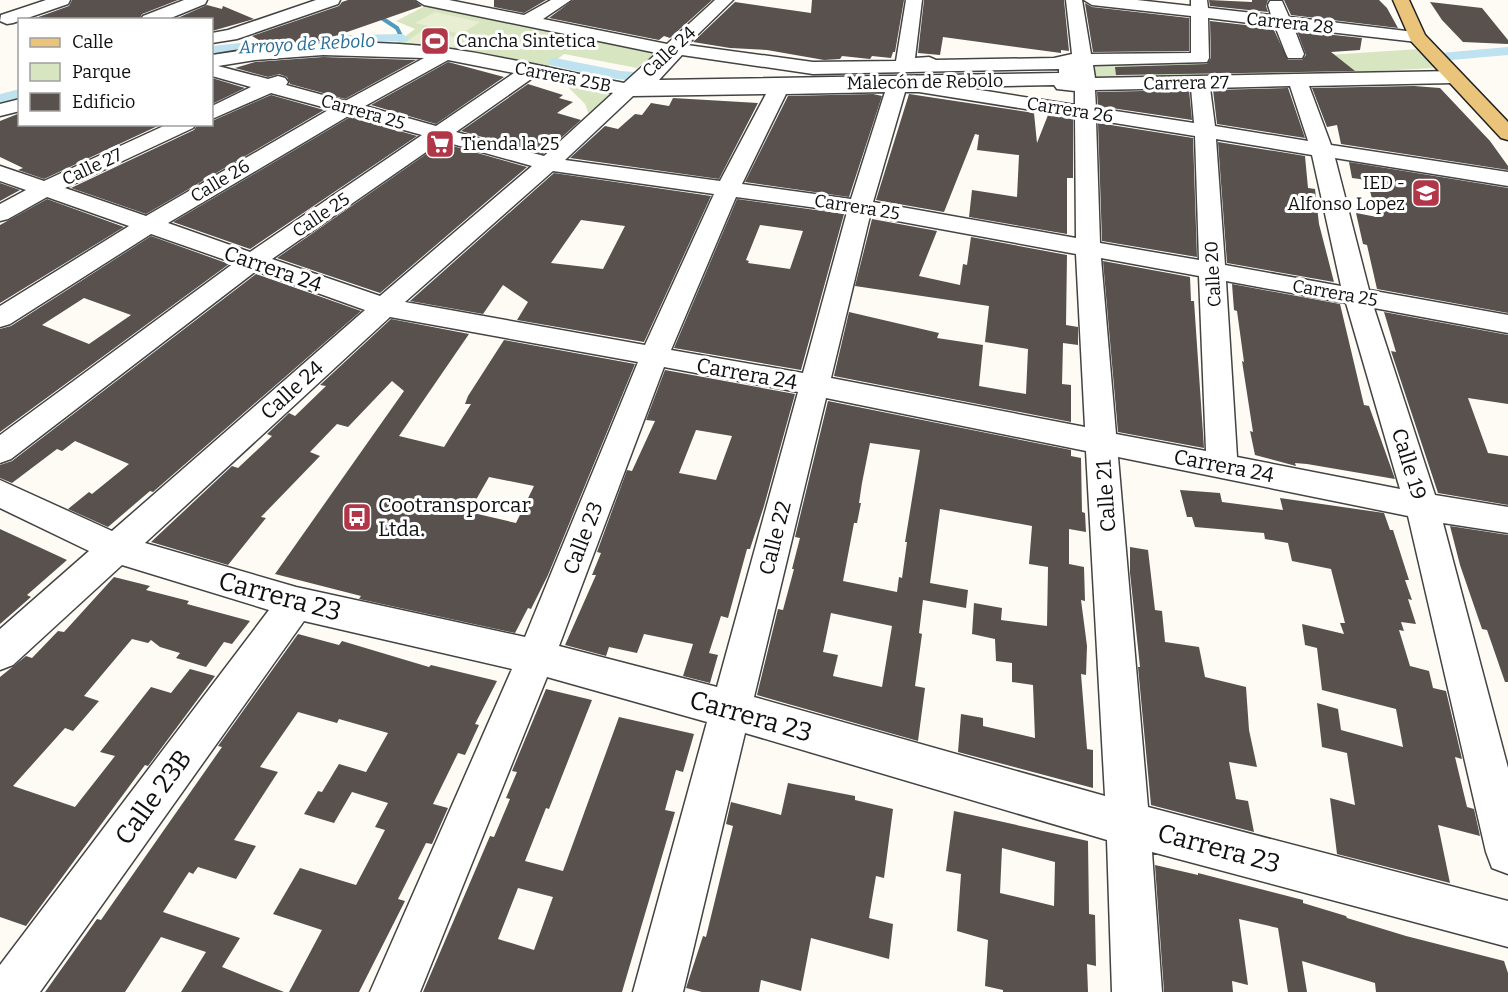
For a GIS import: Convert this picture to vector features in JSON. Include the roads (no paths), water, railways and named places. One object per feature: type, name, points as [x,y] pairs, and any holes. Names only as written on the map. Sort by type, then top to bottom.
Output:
[{"type":"main road","points":[[1401,0],[1422,43],[1508,109]]},
{"type":"main road","points":[[1420,0],[1421,9],[1452,64],[1508,134]]},
{"type":"street","points":[[14,16],[62,0]]},
{"type":"street","points":[[153,18],[199,0]]},
{"type":"street","points":[[213,39],[231,35],[332,0]]},
{"type":"street","points":[[424,0],[446,2],[675,48],[814,65]]},
{"type":"street","points":[[528,20],[563,0]]},
{"type":"street","name":"Calle 24","points":[[0,653],[548,164],[577,107],[632,87],[725,0]]},
{"type":"street","name":"Calle 22","points":[[658,992],[860,207],[907,79],[914,0]]},
{"type":"street","name":"Calle 21","points":[[1074,0],[1084,80],[1088,247],[1128,824],[1137,992]]},
{"type":"street","name":"Carrera 28","points":[[1092,0],[1200,7],[1422,43]]},
{"type":"street","name":"Calle 19","points":[[1275,0],[1322,150],[1357,297],[1422,506],[1508,852]]},
{"type":"street","name":"Calle 20","points":[[1200,7],[1200,70],[1213,271],[1222,465]]},
{"type":"street","points":[[213,113],[348,48]]},
{"type":"street","name":"Carrera 25B","points":[[213,61],[255,54],[348,48],[445,54],[556,76],[632,87]]},
{"type":"street","name":"Malecón de Rebolo","points":[[675,48],[813,68],[1068,63],[1069,79],[642,86],[675,48]]},
{"type":"street","name":"Calle 26","points":[[0,318],[146,225],[344,107],[445,54]]},
{"type":"street","name":"Carrera 27","points":[[1084,80],[1200,70],[1452,64]]},
{"type":"street","name":"Carrera 25","points":[[213,70],[548,164],[860,207],[1508,324]]},
{"type":"street","name":"Calle 25","points":[[0,451],[253,261],[530,71]]},
{"type":"street","points":[[556,76],[577,107]]},
{"type":"street","name":"Carrera 26","points":[[907,79],[1008,92],[1084,80]]},
{"type":"street","name":"Carrera 26","points":[[632,87],[779,88],[907,79],[1084,80],[1205,132],[1508,179]]},
{"type":"street","name":"Calle 23","points":[[395,992],[536,657],[654,357],[728,188],[779,88]]},
{"type":"street","points":[[0,110],[18,106]]},
{"type":"street","name":"Calle 27","points":[[0,214],[44,189],[182,126]]},
{"type":"street","name":"Carrera 24","points":[[0,173],[384,308],[814,385],[1422,506],[1508,520]]},
{"type":"street","name":"Carrera 23","points":[[0,493],[117,549],[296,603],[536,657],[732,710],[1128,824],[1508,924]]},
{"type":"street","name":"Calle 23B","points":[[10,992],[296,603]]},
{"type":"waterway","points":[[377,15],[397,28],[402,38]]},
{"type":"waterway","name":"Arroyo de Rebolo","points":[[213,50],[303,40],[402,38]]},
{"type":"waterway","name":"Arroyo de Rebolo","points":[[1429,58],[1508,51]]},
{"type":"waterway","name":"Arroyo de Rebolo","points":[[555,62],[621,75],[648,77]]},
{"type":"waterway","name":"Arroyo de Rebolo","points":[[0,99],[18,94]]},
{"type":"place","name":"Cancha Sintetica","points":[[435,41]]},
{"type":"place","name":"Tienda la 25","points":[[440,144]]},
{"type":"place","name":"IED - Alfonso Lopez","points":[[1426,193]]},
{"type":"place","name":"Cootransporcar Ltda.","points":[[357,517]]}]
